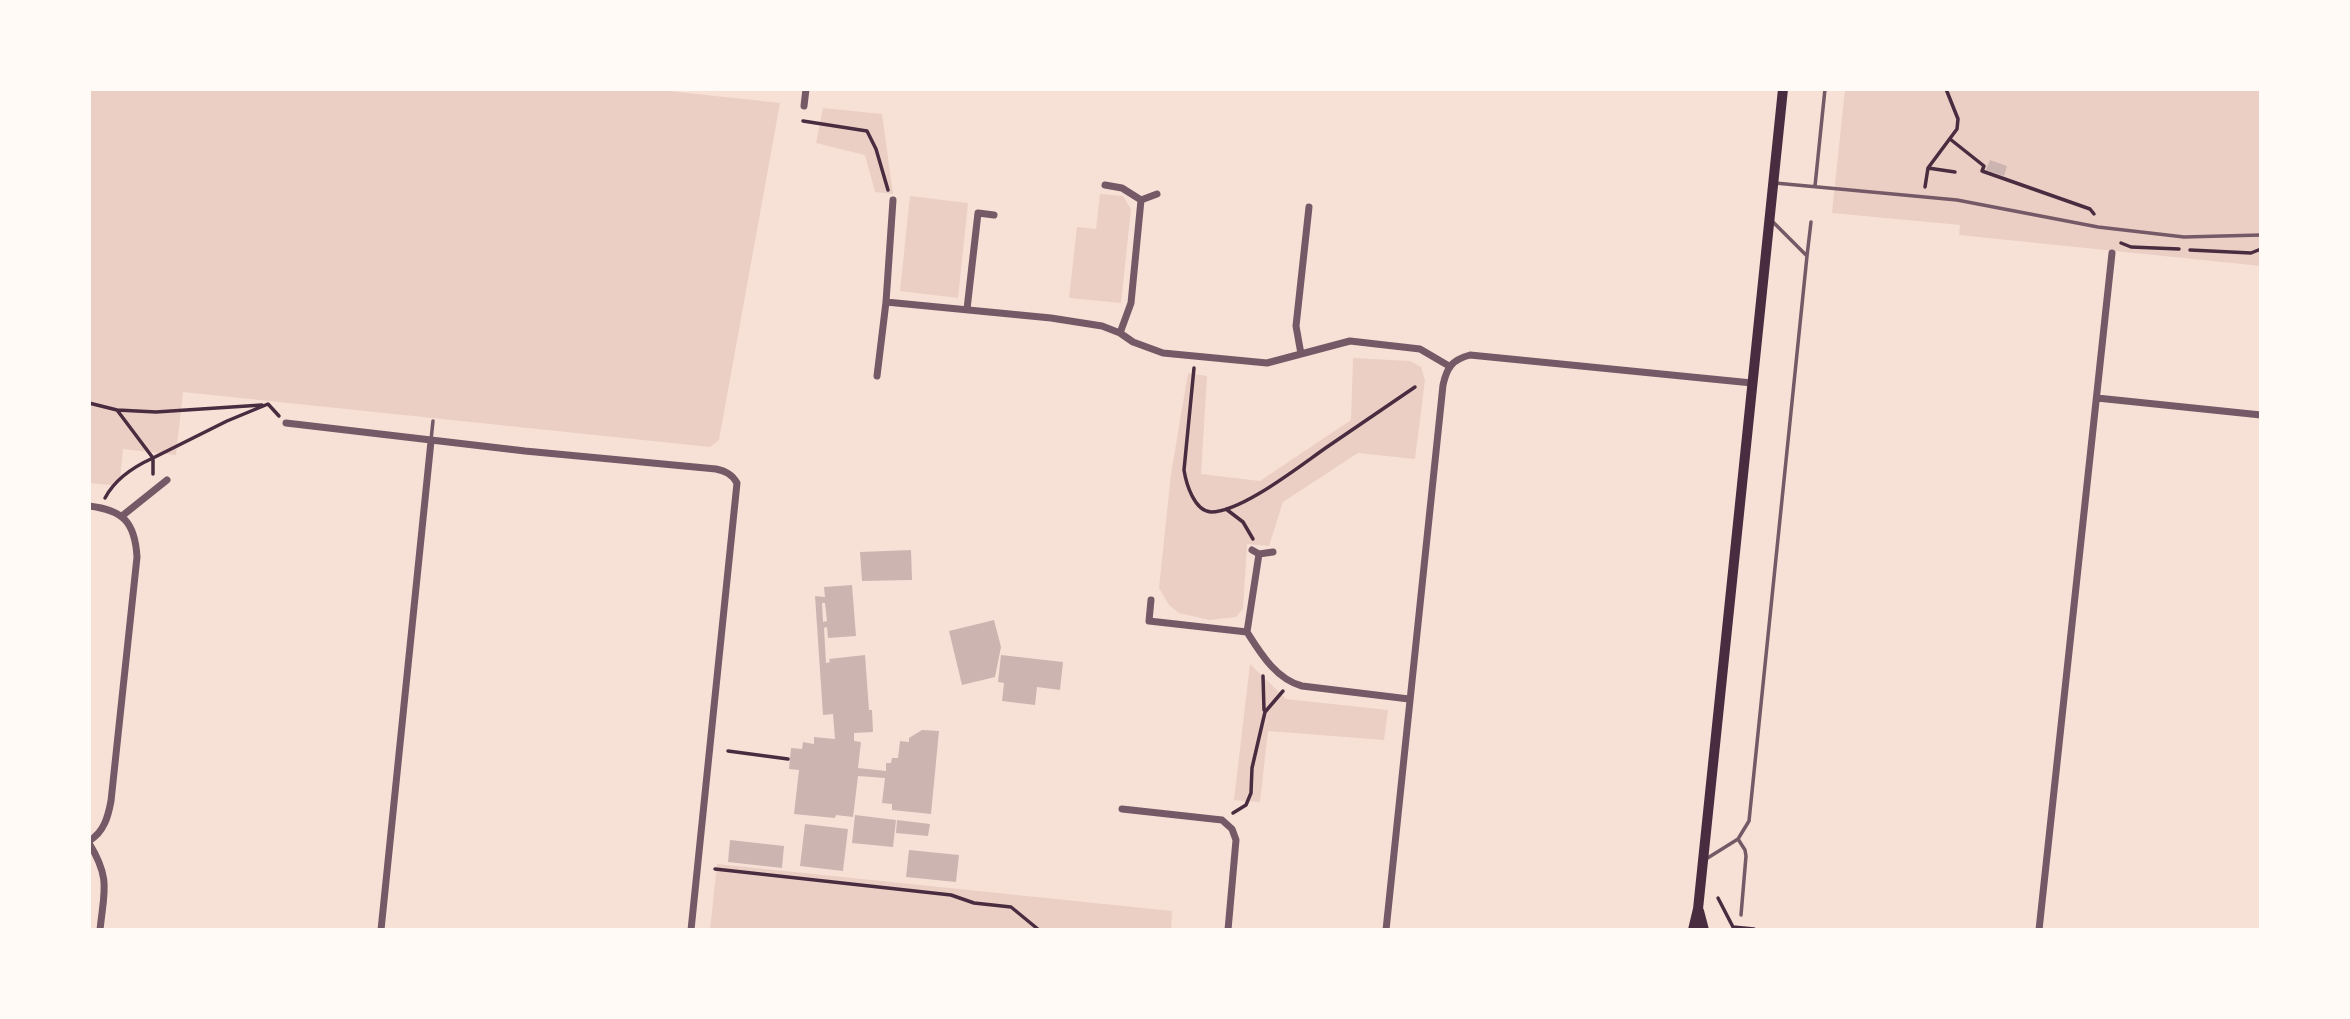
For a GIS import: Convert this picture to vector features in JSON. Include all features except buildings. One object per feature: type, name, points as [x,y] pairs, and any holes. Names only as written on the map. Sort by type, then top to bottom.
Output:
[{"type":"main road","points":[[1693,930],[1698,909],[1783,89]]},
{"type":"main road","points":[[1698,909],[1704,930]]},
{"type":"street","points":[[804,106],[806,89]]},
{"type":"street","points":[[1105,185],[1122,188],[1142,201]]},
{"type":"street","points":[[1142,201],[1157,194]]},
{"type":"street","points":[[877,376],[886,302],[893,200]]},
{"type":"street","points":[[1121,333],[1131,303],[1142,201]]},
{"type":"street","points":[[1301,354],[1296,326],[1309,208]]},
{"type":"street","points":[[967,309],[978,213],[994,215]]},
{"type":"street","points":[[2039,930],[2112,253]]},
{"type":"street","points":[[886,302],[1102,326],[1163,353],[1267,363],[1350,341],[1420,349],[1449,366]]},
{"type":"street","points":[[1386,930],[1444,385],[1449,366],[1458,358],[1470,355],[1752,383]]},
{"type":"street","points":[[2097,398],[2261,415]]},
{"type":"street","points":[[286,423],[431,441],[716,469],[731,475],[737,483],[691,930]]},
{"type":"street","points":[[380,930],[431,441]]},
{"type":"street","points":[[122,516],[167,480]]},
{"type":"street","points":[[89,506],[106,508],[122,516],[135,536],[137,557],[111,801],[103,828],[89,842],[99,859],[105,878],[100,930]]},
{"type":"street","points":[[1273,552],[1256,552],[1247,632],[1262,655],[1290,682],[1302,686],[1409,699]]},
{"type":"street","points":[[1151,600],[1149,621],[1247,632]]},
{"type":"street","points":[[1122,808],[1222,820],[1232,830],[1236,840],[1228,930]]},
{"type":"lane","points":[[1815,186],[1825,89]]},
{"type":"lane","points":[[1773,182],[1957,200],[2100,227],[2184,237],[2261,235]]},
{"type":"lane","points":[[1769,218],[1807,256]]},
{"type":"lane","points":[[1702,862],[1738,839],[1749,821],[1811,222]]},
{"type":"lane","points":[[431,441],[433,421]]},
{"type":"lane","points":[[1738,839],[1746,856],[1741,915]]},
{"type":"path","points":[[1924,197],[1928,168],[1957,129],[1958,120],[1945,89]]},
{"type":"path","points":[[803,121],[867,131],[893,200]]},
{"type":"path","points":[[1950,139],[1984,166],[1982,172],[2090,209],[2100,227]]},
{"type":"path","points":[[1928,168],[1955,172]]},
{"type":"path","points":[[1195,356],[1184,470],[1186,484],[1202,509],[1211,512],[1259,495],[1415,387]]},
{"type":"path","points":[[89,403],[117,410],[169,411],[268,404]]},
{"type":"path","points":[[268,404],[286,423]]},
{"type":"path","points":[[105,499],[111,487],[135,466],[268,404]]},
{"type":"path","points":[[117,410],[153,458]]},
{"type":"path","points":[[1226,508],[1249,530],[1256,552]]},
{"type":"path","points":[[1222,820],[1246,805],[1251,793],[1252,768],[1265,712],[1262,655]]},
{"type":"path","points":[[1265,712],[1290,682]]},
{"type":"path","points":[[728,751],[788,759]]},
{"type":"path","points":[[715,869],[951,895],[974,903],[1011,907],[1039,930]]},
{"type":"shaded area","points":[[89,89],[651,89],[780,103],[719,440],[710,447],[183,392],[176,455],[123,449],[120,478],[111,485],[89,483]]},
{"type":"shaded area","points":[[1845,89],[2261,89],[2261,266],[1959,235],[1960,225],[1832,213]]},
{"type":"shaded area","points":[[823,108],[882,114],[893,194],[875,192],[865,155],[816,143]]},
{"type":"shaded area","points":[[1100,194],[1123,196],[1131,209],[1121,303],[1069,298],[1077,227],[1096,229]]},
{"type":"shaded area","points":[[910,196],[968,203],[958,298],[900,291]]},
{"type":"shaded area","points":[[1353,358],[1410,361],[1421,367],[1425,380],[1415,459],[1358,453],[1283,502],[1269,546],[1247,544],[1243,609],[1236,617],[1209,620],[1179,613],[1169,605],[1159,588],[1171,474],[1188,373],[1207,376],[1201,474],[1260,481],[1351,420]]},
{"type":"shaded area","points":[[1250,664],[1286,699],[1388,710],[1384,740],[1268,731],[1260,802],[1234,800]]},
{"type":"shaded area","points":[[717,864],[1172,911],[1171,930],[710,930]]}]
